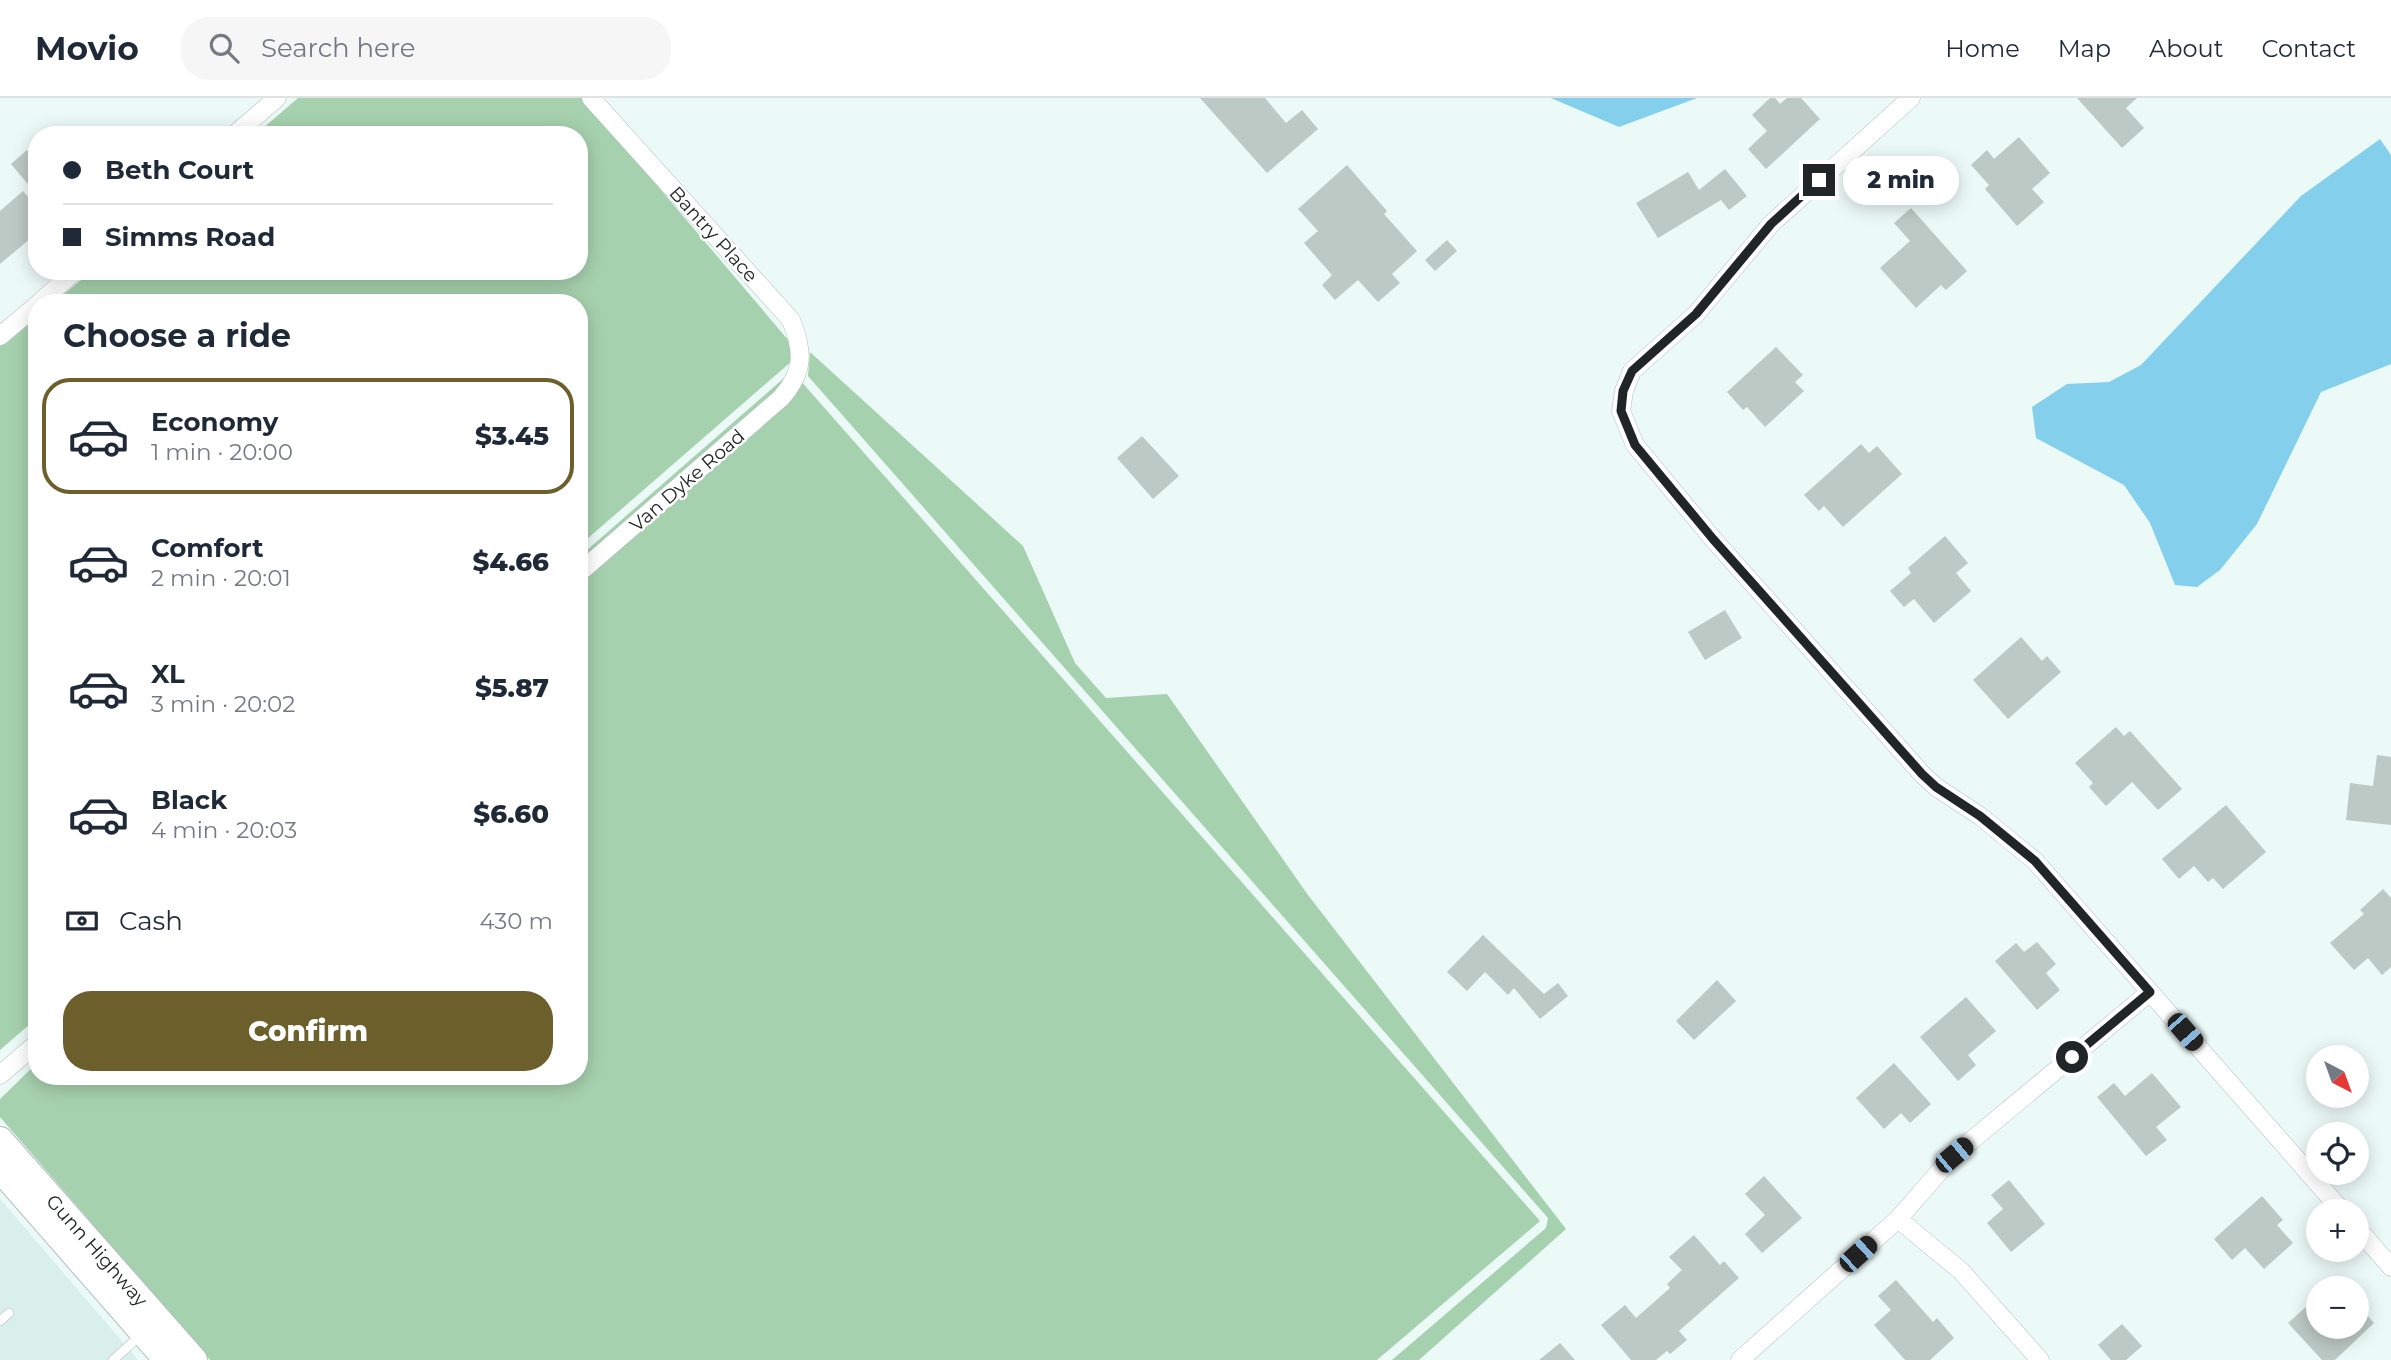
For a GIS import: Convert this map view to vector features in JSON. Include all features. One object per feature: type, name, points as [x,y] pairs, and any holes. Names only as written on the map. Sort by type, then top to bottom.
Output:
[{"type":"main road","name":"Gunn Highway","points":[[0,1140],[194,1360]]},
{"type":"main road","name":"Gunn Highway","points":[[0,1169],[167,1360]]},
{"type":"street","points":[[244,126],[277,98]]},
{"type":"street","name":"Bantry Place","points":[[591,98],[791,320],[800,346],[799,369],[793,384]]},
{"type":"street","points":[[1911,98],[1771,224],[1696,314],[1632,371],[1623,391],[1621,411],[1635,445],[1713,539],[1922,774],[1936,787],[1980,816],[2035,861],[2331,1199]]},
{"type":"street","points":[[49,294],[65,280]]},
{"type":"street","points":[[0,336],[28,312]]},
{"type":"street","name":"Van Dyke Road","points":[[588,565],[770,408],[793,384]]},
{"type":"street","points":[[1740,1360],[1898,1219],[1954,1155],[2150,992]]},
{"type":"street","points":[[0,1075],[28,1051]]},
{"type":"street","points":[[1898,1219],[1961,1271],[2040,1360]]},
{"type":"street","points":[[2369,1242],[2391,1267]]},
{"type":"lane","points":[[0,1321],[9,1313]]},
{"type":"lane","points":[[113,1360],[144,1333]]},
{"type":"shaded area","points":[[0,1199],[138,1360],[0,1360]]},
{"type":"green space","points":[[298,98],[583,98],[800,354],[588,538],[588,294],[64,294],[81,280],[588,280],[588,126],[265,126]]},
{"type":"green space","points":[[28,323],[28,1026],[0,1050],[0,346]]},
{"type":"green space","points":[[810,352],[1023,546],[1075,663],[1106,698],[1167,694],[1308,895],[1566,1229],[1419,1360],[1392,1360],[1546,1228],[1548,1218],[808,376]]},
{"type":"green space","points":[[792,371],[1540,1221],[1377,1360],[210,1360],[0,1117],[0,1099],[28,1072],[28,1085],[588,1085],[588,549]]},
{"type":"water","points":[[1551,98],[1697,98],[1619,127]]},
{"type":"water","points":[[2380,139],[2391,155],[2391,364],[2321,392],[2257,524],[2220,570],[2197,587],[2175,585],[2150,523],[2124,485],[2036,438],[2032,407],[2067,384],[2109,382],[2141,365],[2301,196]]},
{"type":"building","points":[[1200,98],[1265,98],[1286,123],[1302,110],[1318,129],[1267,173]]},
{"type":"building","points":[[1770,98],[1775,98],[1780,104],[1787,98],[1801,98],[1820,119],[1766,169],[1748,149],[1767,131],[1752,115]]},
{"type":"building","points":[[2077,98],[2137,98],[2126,108],[2144,128],[2122,148]]},
{"type":"building","points":[[2019,137],[2050,173],[2032,189],[2044,202],[2017,226],[1985,189],[1989,185],[1971,165],[1987,150],[1994,159]]},
{"type":"building","points":[[27,150],[28,184],[11,164]]},
{"type":"building","points":[[1347,165],[1387,211],[1384,214],[1417,251],[1392,274],[1400,283],[1378,302],[1358,280],[1335,300],[1322,285],[1332,275],[1304,243],[1318,231],[1298,209]]},
{"type":"building","points":[[1725,169],[1747,196],[1729,210],[1721,200],[1658,238],[1636,203],[1688,172],[1699,190]]},
{"type":"building","points":[[23,191],[28,197],[28,241],[0,264],[0,211]]},
{"type":"building","points":[[1911,208],[1967,271],[1946,290],[1941,285],[1916,308],[1880,268],[1910,241],[1894,223]]},
{"type":"building","points":[[1447,240],[1457,251],[1435,271],[1425,260]]},
{"type":"building","points":[[1776,347],[1803,375],[1795,382],[1804,391],[1765,427],[1747,407],[1743,410],[1727,392]]},
{"type":"building","points":[[1142,436],[1179,476],[1153,499],[1117,458]]},
{"type":"building","points":[[1861,444],[1869,453],[1877,446],[1902,474],[1843,527],[1824,506],[1819,511],[1804,495]]},
{"type":"building","points":[[1945,536],[1968,563],[1956,573],[1971,591],[1934,623],[1914,599],[1904,607],[1890,591],[1911,573],[1908,568]]},
{"type":"building","points":[[1725,610],[1742,638],[1705,660],[1688,632]]},
{"type":"building","points":[[2021,637],[2042,661],[2047,656],[2061,672],[2008,719],[1973,680]]},
{"type":"building","points":[[2116,727],[2124,736],[2130,731],[2182,789],[2158,810],[2132,782],[2106,806],[2089,787],[2093,783],[2075,763]]},
{"type":"building","points":[[2377,755],[2391,757],[2391,825],[2346,820],[2350,783],[2373,786]]},
{"type":"building","points":[[2226,805],[2266,852],[2223,889],[2213,878],[2208,882],[2194,866],[2179,879],[2162,859]]},
{"type":"building","points":[[2383,889],[2391,898],[2391,967],[2382,975],[2368,958],[2354,970],[2330,943],[2364,914],[2360,910]]},
{"type":"building","points":[[1483,935],[1544,994],[1558,983],[1568,996],[1540,1019],[1514,988],[1508,995],[1485,972],[1467,991],[1447,972]]},
{"type":"building","points":[[2037,942],[2056,964],[2046,973],[2060,990],[2037,1010],[1995,961],[2016,943],[2024,952]]},
{"type":"building","points":[[1717,980],[1736,1001],[1694,1040],[1676,1021]]},
{"type":"building","points":[[1966,997],[1996,1031],[1968,1055],[1976,1065],[1958,1081],[1920,1037]]},
{"type":"building","points":[[1894,1063],[1931,1104],[1910,1123],[1901,1113],[1884,1129],[1856,1098]]},
{"type":"building","points":[[2152,1073],[2181,1107],[2156,1127],[2167,1140],[2146,1156],[2097,1097],[2114,1083],[2125,1096]]},
{"type":"building","points":[[1764,1176],[1802,1218],[1762,1253],[1745,1234],[1765,1215],[1745,1194]]},
{"type":"building","points":[[2009,1180],[2045,1224],[2011,1252],[1987,1223],[2003,1209],[1991,1195]]},
{"type":"building","points":[[2262,1196],[2283,1220],[2277,1225],[2293,1243],[2264,1269],[2245,1248],[2232,1260],[2214,1239]]},
{"type":"building","points":[[1694,1235],[1720,1265],[1724,1261],[1739,1278],[1679,1331],[1687,1340],[1670,1354],[1667,1351],[1656,1360],[1631,1360],[1601,1325],[1625,1305],[1636,1318],[1670,1288],[1667,1284],[1682,1270],[1669,1257]]},
{"type":"building","points":[[1896,1280],[1933,1322],[1937,1318],[1954,1338],[1930,1360],[1905,1360],[1874,1325],[1891,1310],[1878,1296]]},
{"type":"building","points":[[2306,1307],[2306,1339],[2357,1339],[2335,1360],[2322,1360],[2288,1323]]},
{"type":"building","points":[[2122,1324],[2142,1346],[2126,1360],[2111,1360],[2098,1345]]},
{"type":"building","points":[[1560,1343],[1575,1360],[1539,1360]]},
{"type":"route","points":[[1819,180],[1771,224],[1696,314],[1632,371],[1623,391],[1621,411],[1635,445],[1713,539],[1922,774],[1936,787],[1980,816],[2035,861],[2150,992],[2072,1057]]}]
